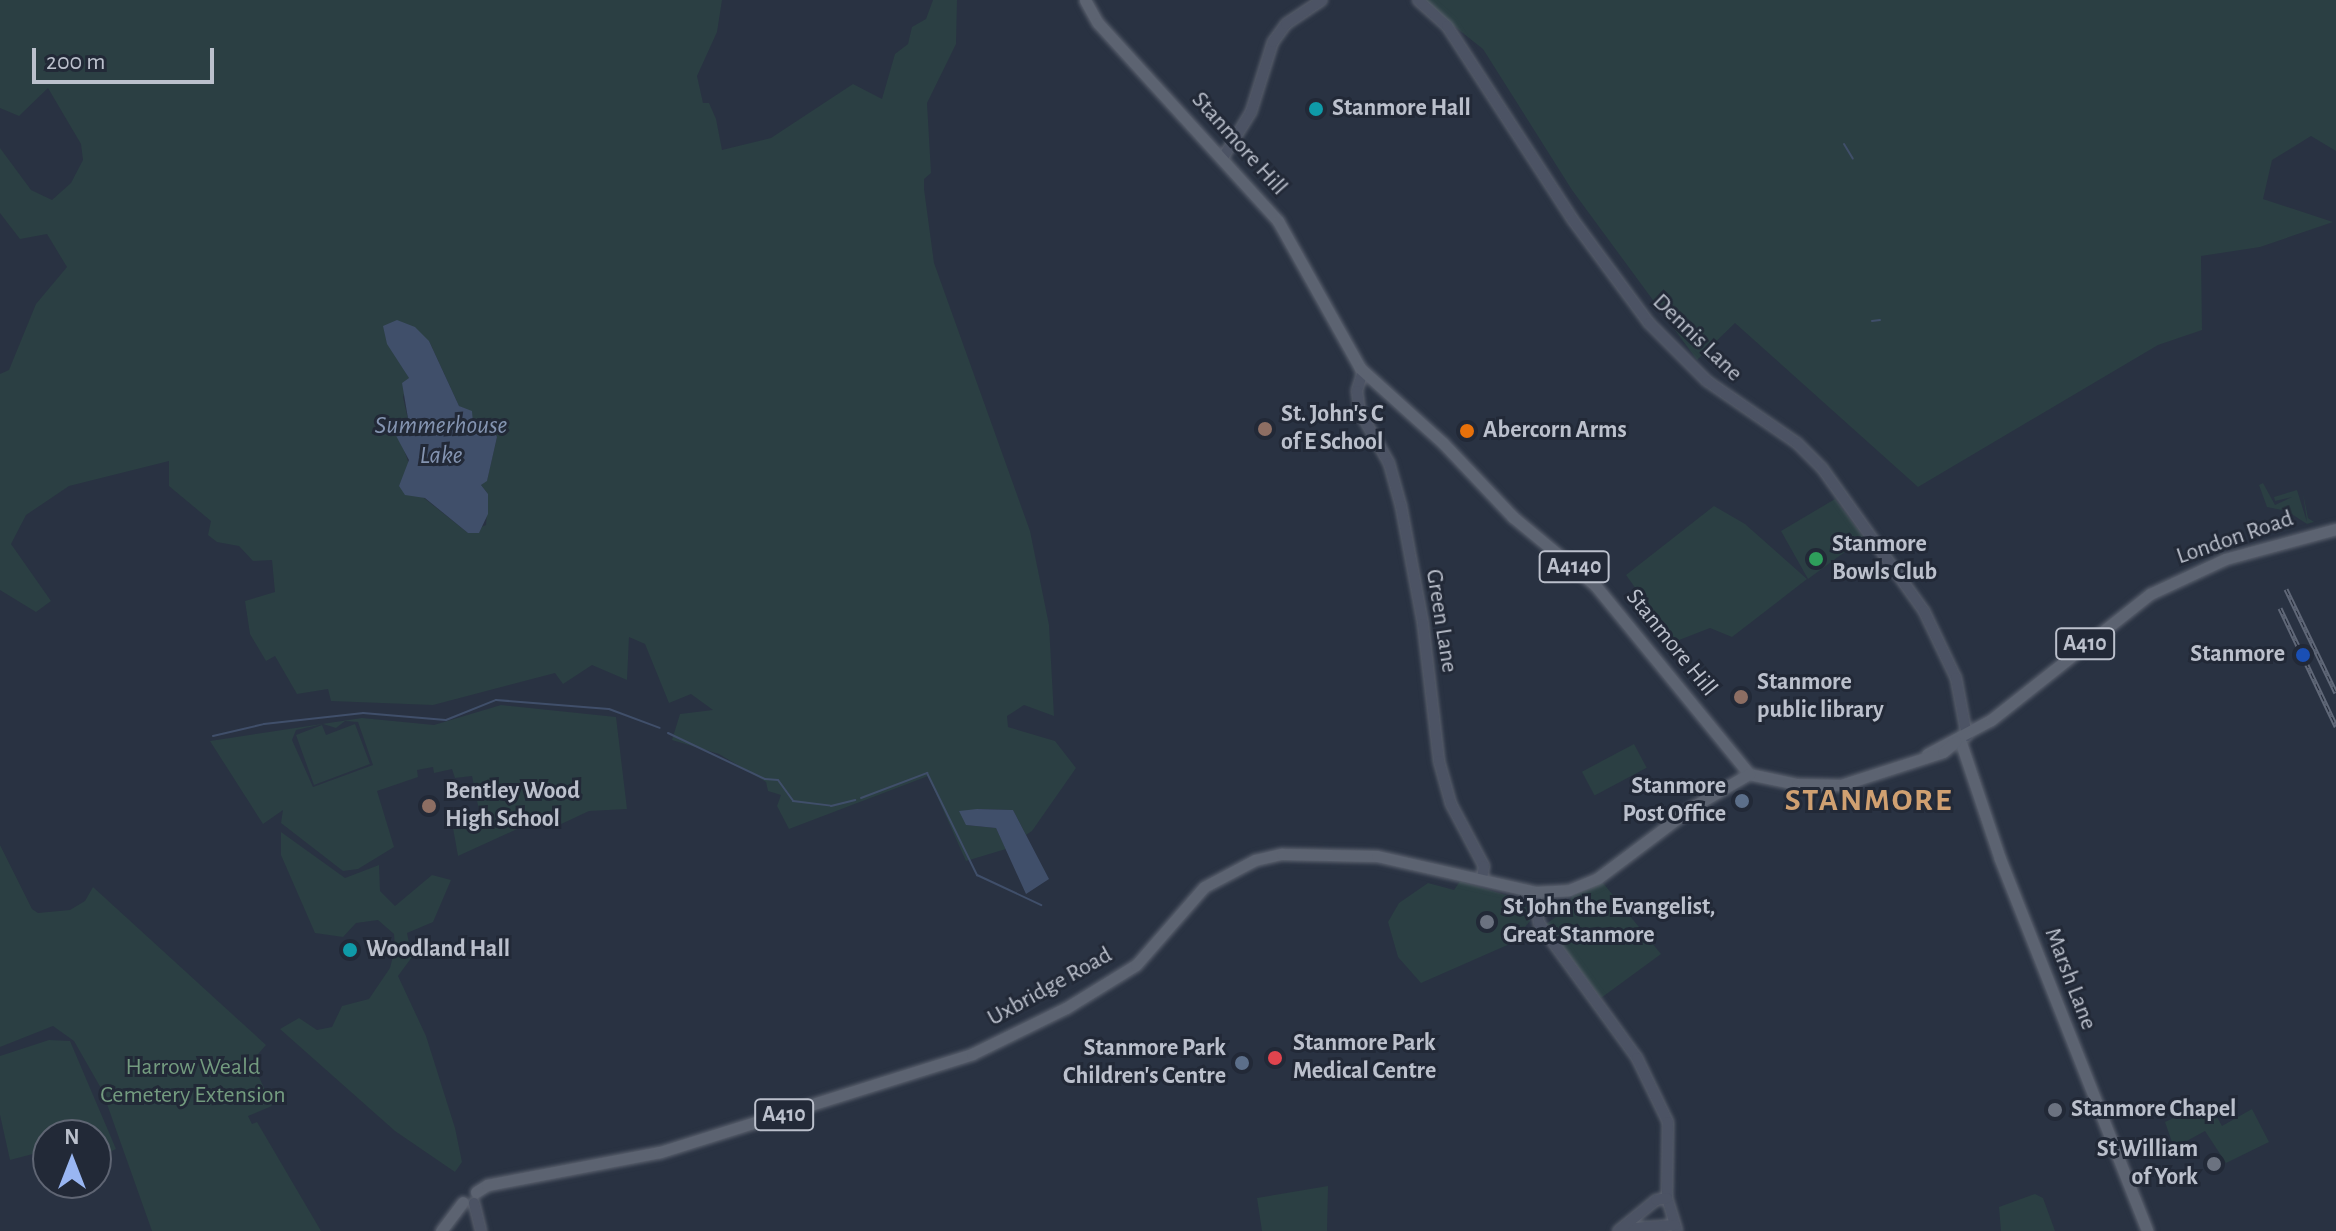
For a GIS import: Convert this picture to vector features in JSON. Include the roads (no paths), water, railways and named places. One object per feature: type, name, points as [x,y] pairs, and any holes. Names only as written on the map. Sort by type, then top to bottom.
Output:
[{"type":"main road","name":"Stanmore Hill","points":[[1087,5],[1224,156],[1304,260],[1362,367],[1513,517],[1595,585],[1749,774]]},
{"type":"main road","name":"London Road","points":[[1961,739],[2150,594],[2225,559],[2336,529]]},
{"type":"main road","name":"A410","points":[[1749,774],[1831,786],[1927,754],[1943,752],[1961,739]]},
{"type":"main road","name":"A410","points":[[1927,754],[1928,749],[1961,739]]},
{"type":"main road","name":"Marsh Lane","points":[[1961,739],[1966,762],[2147,1231]]},
{"type":"main road","points":[[1943,752],[1966,762]]},
{"type":"main road","name":"Uxbridge Road","points":[[471,1199],[487,1185],[660,1152],[972,1054],[1066,1008],[1136,965],[1204,887],[1255,860],[1282,854],[1377,856],[1535,892],[1569,890],[1598,878],[1652,837],[1749,774]]},
{"type":"main road","points":[[441,1231],[471,1199]]},
{"type":"street","points":[[1224,156],[1251,112],[1276,36],[1322,0]]},
{"type":"street","name":"Dennis Lane","points":[[1418,0],[1447,26],[1573,220],[1649,323],[1707,381],[1797,443],[1822,468],[1924,611],[1956,678],[1961,739]]},
{"type":"street","name":"Green Lane","points":[[1362,367],[1359,385],[1364,422],[1389,463],[1401,506],[1423,624],[1439,761],[1451,804],[1484,866],[1482,879]]},
{"type":"street","points":[[1535,892],[1539,923],[1637,1058],[1668,1122],[1667,1198],[1676,1228],[1619,1230]]},
{"type":"street","points":[[1619,1230],[1656,1200],[1667,1198]]},
{"type":"street","points":[[471,1199],[481,1231]]},
{"type":"water","name":"Summerhouse Lake","points":[[397,320],[415,327],[429,341],[459,406],[472,411],[473,423],[492,426],[497,437],[487,481],[481,485],[488,494],[488,514],[479,533],[468,533],[425,498],[405,495],[399,486],[409,460],[394,432],[409,424],[402,383],[409,378],[387,344],[383,326]]},
{"type":"water","points":[[1013,810],[1049,879],[1026,894],[996,828],[966,825],[959,811]]},
{"type":"waterway","points":[[1844,144],[1853,159]]},
{"type":"waterway","points":[[1872,321],[1880,320]]},
{"type":"waterway","points":[[213,736],[264,724],[363,713],[446,720],[496,700],[609,709],[660,728]]},
{"type":"waterway","points":[[668,733],[765,779],[778,780],[793,801],[831,806],[855,800]]},
{"type":"waterway","points":[[861,798],[927,773],[977,875],[1041,905]]},
{"type":"railway","points":[[2286,589],[2336,693]]},
{"type":"railway","points":[[2280,608],[2336,726]]},
{"type":"place","name":"Stanmore Hall","points":[[1316,109]]},
{"type":"place","name":"St. John's C of E School","points":[[1265,429]]},
{"type":"place","name":"Abercorn Arms","points":[[1467,431]]},
{"type":"place","name":"Stanmore Bowls Club","points":[[1816,559]]},
{"type":"place","name":"Stanmore","points":[[2303,655]]},
{"type":"place","name":"Stanmore public library","points":[[1741,697]]},
{"type":"place","name":"Stanmore Post Office","points":[[1742,801]]},
{"type":"place","name":"Bentley Wood High School","points":[[429,806]]},
{"type":"place","name":"St John the Evangelist, Great Stanmore","points":[[1487,922]]},
{"type":"place","name":"Woodland Hall","points":[[350,950]]},
{"type":"place","name":"Stanmore Park Medical Centre","points":[[1275,1058]]},
{"type":"place","name":"Stanmore Park Children's Centre","points":[[1242,1063]]},
{"type":"place","name":"Stanmore Chapel","points":[[2055,1110]]},
{"type":"place","name":"St William of York","points":[[2214,1164]]},
{"type":"district","name":"STANMORE","points":[[1869,800]]},
{"type":"park label","name":"Harrow Weald Cemetery Extension","points":[[193,1082]]}]
